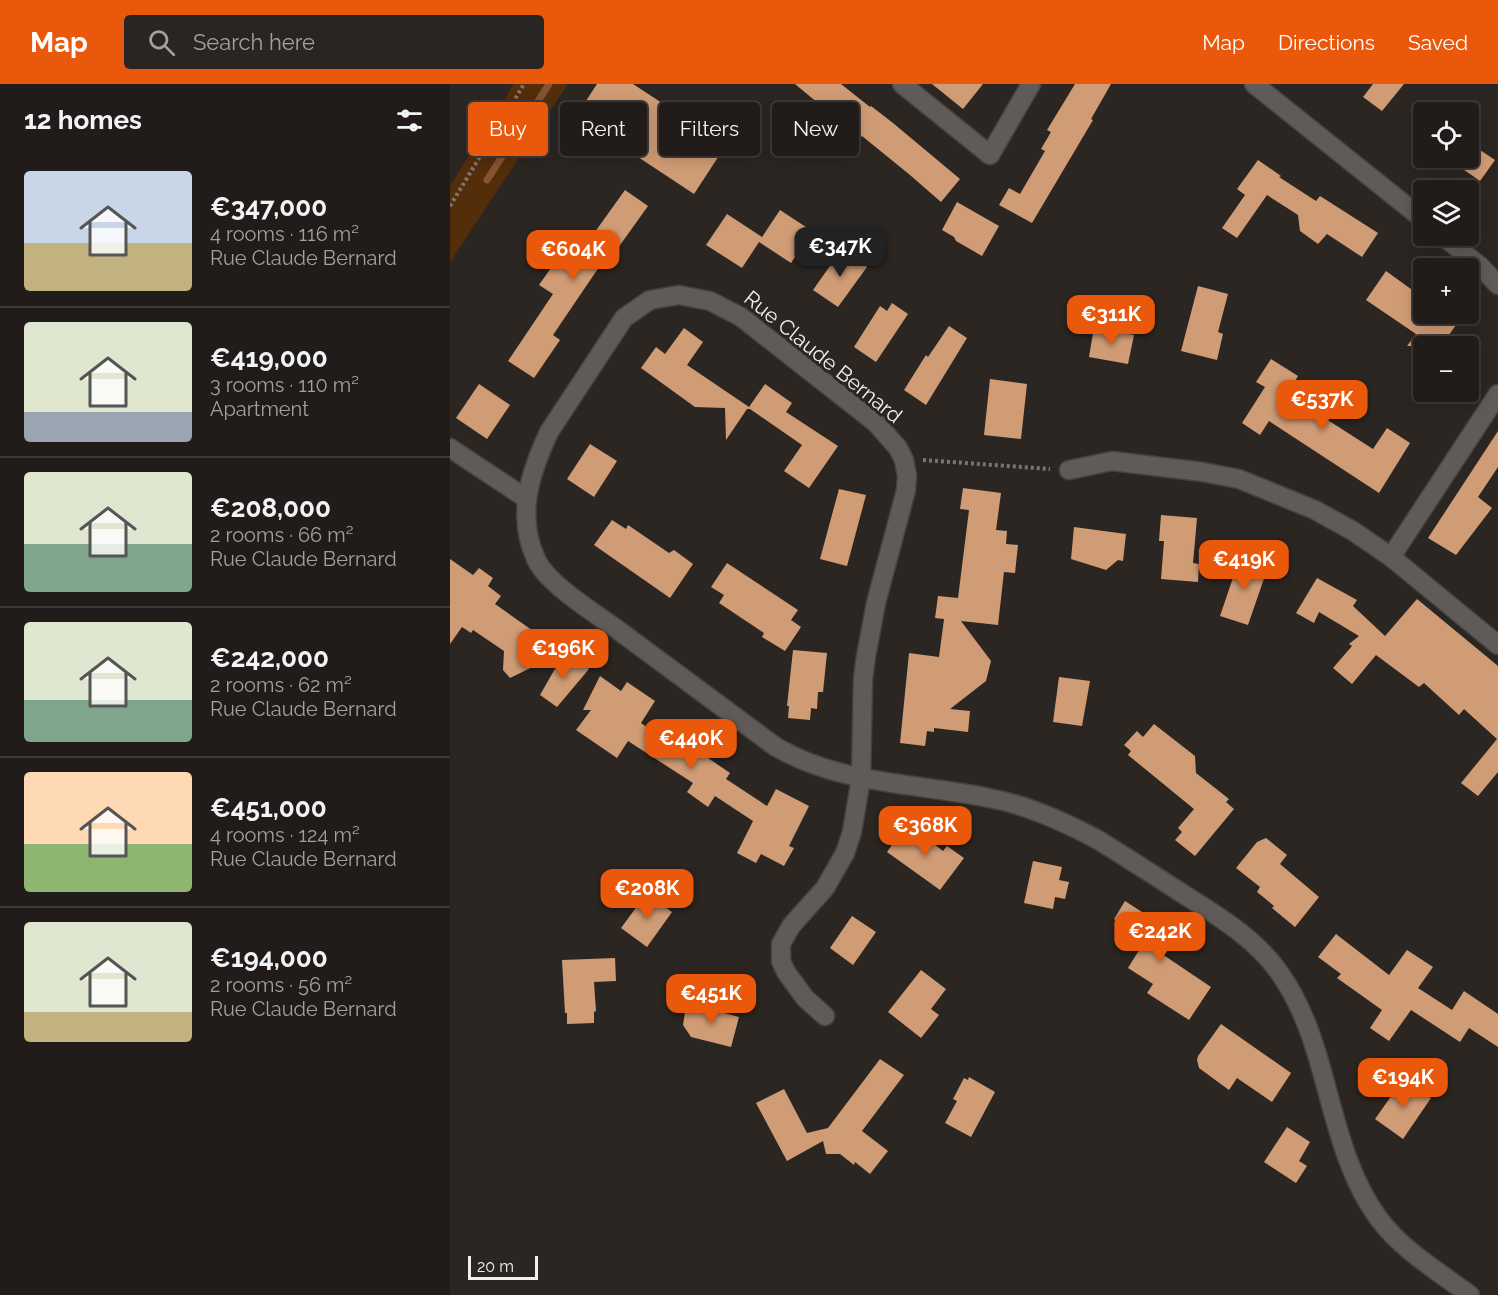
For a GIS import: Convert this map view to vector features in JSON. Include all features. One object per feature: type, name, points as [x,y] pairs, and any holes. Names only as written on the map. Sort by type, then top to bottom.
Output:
[{"type":"street","points":[[902,84],[990,155],[1031,84]]},
{"type":"street","points":[[1254,84],[1413,211]]},
{"type":"street","points":[[1455,246],[1481,267],[1498,285]]},
{"type":"street","name":"Rue Claude Bernard","points":[[904,460],[898,448],[876,423],[741,317],[702,298],[666,296],[650,300],[624,318],[549,432],[533,469],[526,499],[527,531],[531,549],[544,573],[555,583],[776,747],[818,767],[861,778],[992,798],[1037,812],[1100,841],[1235,928],[1278,970],[1300,1007],[1316,1045],[1339,1130],[1370,1206],[1394,1236],[1470,1295]]},
{"type":"street","points":[[1391,557],[1498,394]]},
{"type":"street","points":[[450,448],[526,499]]},
{"type":"street","points":[[825,1016],[805,998],[786,972],[781,961],[781,944],[784,934],[825,888],[836,872],[852,832],[861,778],[863,679],[866,656],[876,603],[904,502],[907,476],[904,460]]},
{"type":"street","points":[[1069,471],[1112,461],[1203,472],[1239,479],[1315,510],[1353,531],[1391,557],[1498,645]]},
{"type":"path","points":[[450,206],[524,84]]},
{"type":"path","points":[[904,460],[1069,471]]},
{"type":"shaded area","points":[[514,84],[568,84],[548,114],[548,102],[503,102]]},
{"type":"shaded area","points":[[469,156],[520,156],[450,262],[450,186]]},
{"type":"building","points":[[597,84],[633,84],[660,102],[659,156],[719,156],[694,194],[637,156],[647,156],[647,102],[585,102]]},
{"type":"building","points":[[795,84],[841,84],[893,123],[960,179],[941,202],[862,136],[859,137],[859,102],[817,102]]},
{"type":"building","points":[[932,84],[983,84],[963,109]]},
{"type":"building","points":[[1075,84],[1111,84],[1091,119],[1093,120],[1032,223],[999,205],[1009,188],[1020,194],[1045,151],[1041,149],[1051,132],[1047,130]]},
{"type":"building","points":[[1373,84],[1404,84],[1382,111],[1363,97]]},
{"type":"building","points":[[1479,149],[1495,160],[1479,180],[1461,168],[1479,168]]},
{"type":"building","points":[[1258,160],[1316,201],[1320,196],[1378,233],[1362,257],[1327,234],[1318,244],[1300,231],[1298,215],[1267,195],[1237,238],[1222,228],[1245,195],[1237,189]]},
{"type":"building","points":[[625,190],[648,206],[618,248],[614,245],[553,335],[560,340],[534,378],[508,361],[553,294],[539,285],[553,265],[541,257],[552,241],[577,257]]},
{"type":"building","points":[[957,202],[999,226],[982,256],[942,230]]},
{"type":"building","points":[[780,210],[812,231],[791,263],[759,242],[742,268],[706,245],[727,214],[762,237]]},
{"type":"building","points":[[842,249],[867,267],[838,307],[813,290]]},
{"type":"building","points":[[1386,271],[1413,290],[1411,314],[1413,314],[1413,324],[1457,324],[1448,336],[1414,336],[1416,334],[1366,300]]},
{"type":"building","points":[[1198,286],[1228,294],[1218,332],[1223,334],[1217,360],[1181,351]]},
{"type":"building","points":[[892,303],[908,314],[876,362],[854,347],[880,306],[887,311]]},
{"type":"building","points":[[949,326],[967,338],[926,405],[904,390],[926,355],[928,357]]},
{"type":"building","points":[[1094,327],[1134,335],[1128,364],[1089,357]]},
{"type":"building","points":[[684,328],[703,342],[687,365],[749,407],[765,384],[792,403],[786,412],[838,446],[809,488],[784,471],[802,445],[750,409],[747,409],[726,440],[725,408],[695,407],[641,368],[656,347],[665,354]]},
{"type":"building","points":[[1413,338],[1413,346],[1407,346]]},
{"type":"building","points":[[1271,359],[1298,376],[1287,394],[1373,449],[1387,428],[1410,443],[1379,493],[1269,421],[1260,435],[1242,423],[1265,387],[1256,382]]},
{"type":"building","points":[[990,379],[1027,384],[1021,439],[984,435]]},
{"type":"building","points":[[479,384],[510,405],[487,439],[456,418]]},
{"type":"building","points":[[1498,431],[1498,467],[1478,497],[1492,508],[1456,555],[1428,538]]},
{"type":"building","points":[[590,444],[617,461],[594,497],[567,479]]},
{"type":"building","points":[[963,488],[1001,493],[996,530],[1007,531],[1006,544],[1018,545],[1015,573],[1004,572],[998,625],[961,621],[991,661],[986,681],[950,709],[970,711],[968,732],[934,728],[934,732],[927,731],[925,746],[900,743],[909,653],[939,657],[944,619],[935,618],[938,596],[958,598],[969,510],[960,509]]},
{"type":"building","points":[[839,489],[866,495],[847,566],[820,559]]},
{"type":"building","points":[[1161,515],[1197,518],[1193,563],[1199,564],[1198,582],[1161,579],[1164,541],[1159,541]]},
{"type":"building","points":[[612,520],[626,529],[628,525],[669,553],[674,550],[693,564],[670,598],[594,545]]},
{"type":"building","points":[[1074,527],[1126,534],[1123,561],[1118,560],[1106,570],[1071,559]]},
{"type":"building","points":[[1240,557],[1268,567],[1248,625],[1220,616]]},
{"type":"building","points":[[450,559],[473,575],[479,568],[493,578],[488,586],[501,596],[495,604],[563,652],[510,678],[503,670],[504,651],[473,630],[471,633],[462,627],[450,644]]},
{"type":"building","points":[[727,563],[798,610],[791,620],[801,627],[785,651],[762,637],[764,633],[719,603],[724,595],[711,587]]},
{"type":"building","points":[[1317,578],[1357,600],[1353,606],[1385,636],[1417,599],[1498,666],[1498,772],[1478,796],[1461,783],[1497,739],[1464,709],[1459,715],[1424,683],[1419,687],[1376,655],[1352,684],[1333,668],[1352,646],[1349,644],[1359,636],[1319,612],[1314,623],[1296,613]]},
{"type":"building","points":[[793,650],[827,653],[823,692],[818,692],[817,709],[811,708],[810,720],[788,718],[789,706],[787,706]]},
{"type":"building","points":[[564,653],[589,669],[557,707],[540,695]]},
{"type":"building","points":[[600,676],[621,691],[627,682],[655,701],[641,723],[681,751],[686,743],[730,773],[726,779],[767,806],[776,789],[809,806],[789,846],[794,848],[784,866],[761,854],[756,863],[737,853],[753,821],[715,796],[708,807],[687,792],[693,783],[628,741],[617,758],[576,730],[591,710],[583,710]]},
{"type":"building","points":[[1059,677],[1090,681],[1082,726],[1053,722]]},
{"type":"building","points":[[1154,724],[1195,756],[1196,773],[1229,799],[1226,802],[1234,809],[1195,856],[1175,840],[1182,832],[1178,828],[1194,809],[1128,755],[1131,751],[1124,745],[1137,731],[1143,737]]},
{"type":"building","points":[[907,823],[943,851],[947,846],[964,858],[940,890],[887,852]]},
{"type":"building","points":[[1266,838],[1287,855],[1280,864],[1319,897],[1295,927],[1257,892],[1260,887],[1236,868],[1257,842]]},
{"type":"building","points":[[1033,861],[1062,867],[1059,880],[1069,882],[1065,899],[1055,897],[1053,909],[1024,903]]},
{"type":"building","points":[[646,894],[672,912],[647,947],[621,928]]},
{"type":"building","points":[[1125,901],[1173,932],[1159,952],[1211,987],[1189,1020],[1147,993],[1153,984],[1128,968],[1141,947],[1119,932],[1124,925],[1114,919]]},
{"type":"building","points":[[852,916],[876,932],[853,965],[830,948]]},
{"type":"building","points":[[1336,934],[1389,975],[1407,950],[1433,967],[1418,988],[1452,1010],[1464,991],[1498,1014],[1498,1047],[1469,1028],[1460,1042],[1411,1010],[1389,1041],[1370,1028],[1382,1010],[1337,978],[1341,974],[1318,957]]},
{"type":"building","points":[[615,958],[616,981],[594,982],[596,1011],[594,1012],[594,1023],[567,1024],[562,960]]},
{"type":"building","points":[[921,970],[946,989],[931,1009],[939,1015],[921,1038],[888,1012]]},
{"type":"building","points":[[686,1006],[698,1009],[699,1006],[739,1017],[731,1047],[691,1037],[683,1025]]},
{"type":"building","points":[[1221,1024],[1291,1073],[1272,1102],[1237,1078],[1229,1090],[1199,1068],[1198,1056]]},
{"type":"building","points":[[880,1059],[904,1075],[862,1131],[888,1151],[870,1174],[840,1154],[826,1154],[823,1141],[787,1161],[756,1103],[784,1089],[807,1133],[828,1128]]},
{"type":"building","points":[[969,1077],[995,1092],[971,1137],[945,1123],[957,1101],[953,1099],[964,1078],[968,1080]]},
{"type":"building","points":[[1404,1078],[1431,1098],[1403,1139],[1375,1119]]},
{"type":"building","points":[[1287,1127],[1310,1142],[1299,1161],[1307,1166],[1296,1183],[1264,1162]]},
{"type":"waterway","points":[[487,180],[549,84]]}]
